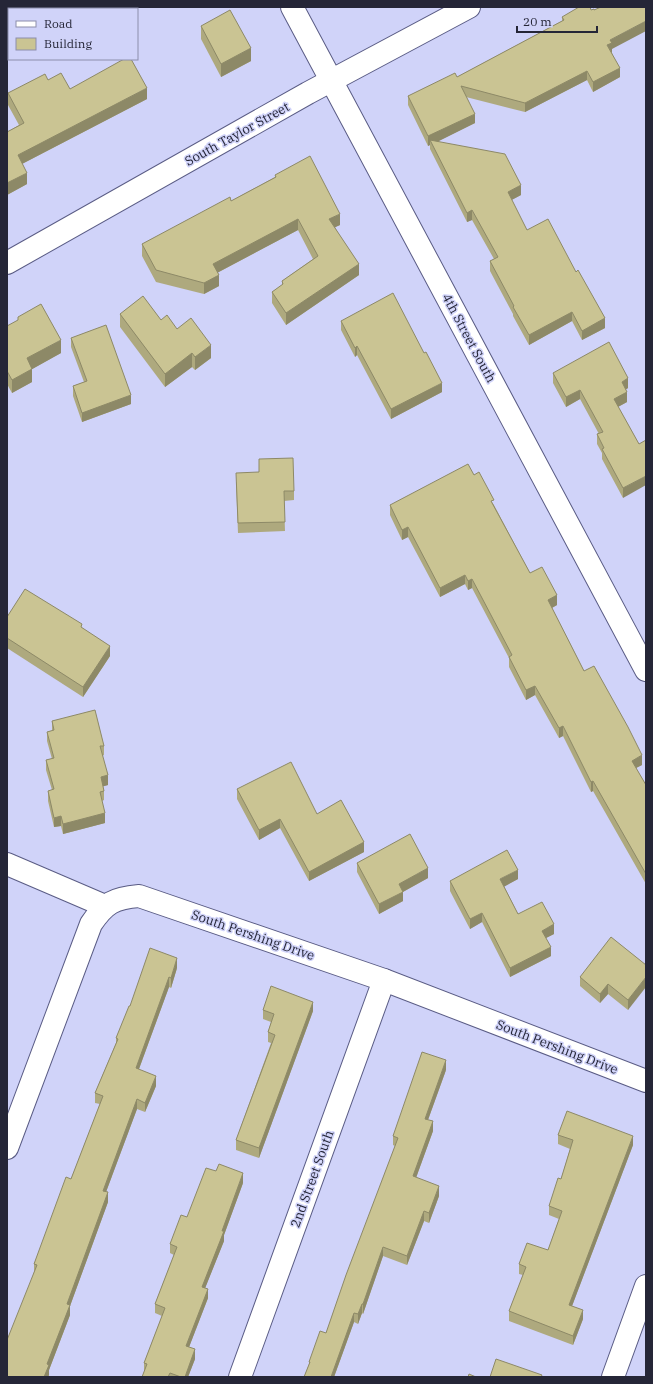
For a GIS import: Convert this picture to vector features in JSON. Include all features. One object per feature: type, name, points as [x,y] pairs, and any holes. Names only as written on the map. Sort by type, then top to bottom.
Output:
[{"type":"street","name":"4th Street South","points":[[292,7],[646,670]]},
{"type":"street","name":"South Taylor Street","points":[[7,264],[332,80],[469,7]]},
{"type":"street","points":[[7,864],[104,906]]},
{"type":"street","name":"South Pershing Drive","points":[[7,1148],[86,933],[104,906],[123,897],[139,896],[384,980],[646,1081]]},
{"type":"street","name":"2nd Street South","points":[[240,1377],[384,980]]},
{"type":"street","points":[[614,1377],[646,1286]]},
{"type":"building","points":[[579,7],[590,7],[591,10],[594,10],[601,7],[646,7],[646,21],[610,40],[612,43],[607,45],[620,68],[593,82],[587,71],[525,103],[461,86],[475,114],[428,136],[408,96],[455,73],[457,77],[564,20],[562,17]]},
{"type":"building","points":[[230,10],[251,48],[221,64],[201,26]]},
{"type":"building","points":[[122,60],[132,60],[147,88],[18,155],[27,173],[7,183],[7,132],[24,123],[8,93],[45,74],[48,80],[61,73],[70,89]]},
{"type":"building","points":[[430,140],[505,154],[521,185],[508,192],[527,230],[548,219],[576,272],[578,270],[605,318],[582,331],[572,312],[529,335],[490,261],[498,257],[472,210],[467,213]]},
{"type":"building","points":[[310,156],[340,214],[329,219],[359,264],[286,313],[272,292],[283,284],[282,281],[318,256],[298,219],[213,264],[219,275],[204,283],[156,270],[142,244],[230,197],[231,201],[276,177],[275,175]]},
{"type":"building","points":[[393,293],[424,353],[426,352],[442,383],[391,409],[357,346],[355,348],[341,321]]},
{"type":"building","points":[[143,296],[161,320],[167,315],[177,329],[191,318],[211,345],[195,357],[192,353],[165,374],[120,314]]},
{"type":"building","points":[[41,304],[61,340],[27,358],[32,369],[12,380],[7,371],[7,326],[18,320],[18,317]]},
{"type":"building","points":[[106,325],[131,395],[82,413],[73,386],[87,381],[71,338]]},
{"type":"building","points":[[609,342],[628,378],[622,382],[627,392],[614,399],[639,444],[646,440],[646,476],[623,488],[602,449],[604,448],[597,434],[603,432],[580,390],[566,397],[553,373]]},
{"type":"building","points":[[293,458],[294,491],[284,491],[285,522],[238,523],[236,473],[259,472],[259,459]]},
{"type":"building","points":[[468,464],[474,475],[479,472],[494,500],[491,501],[530,573],[542,567],[557,595],[548,600],[584,671],[594,666],[642,755],[632,761],[646,785],[646,874],[593,781],[591,782],[563,726],[559,728],[535,686],[526,690],[509,657],[512,655],[472,579],[468,581],[465,575],[440,588],[408,527],[402,530],[390,505]]},
{"type":"building","points":[[25,589],[82,624],[81,627],[110,646],[83,687],[7,638],[7,617]]},
{"type":"building","points":[[95,710],[104,746],[100,746],[108,775],[101,777],[104,791],[100,792],[105,813],[63,824],[61,816],[54,818],[48,791],[54,789],[46,760],[54,758],[47,732],[54,730],[52,721]]},
{"type":"building","points":[[291,762],[317,814],[341,800],[364,842],[309,872],[280,819],[259,830],[237,789]]},
{"type":"building","points":[[410,834],[428,868],[399,884],[403,892],[379,904],[357,863]]},
{"type":"building","points":[[507,850],[518,870],[500,879],[518,914],[542,902],[554,924],[542,931],[551,947],[510,968],[482,913],[470,919],[450,881]]},
{"type":"building","points":[[611,937],[646,965],[646,977],[628,1000],[608,984],[600,994],[580,977]]},
{"type":"building","points":[[150,948],[177,958],[171,978],[169,977],[136,1068],[156,1076],[145,1103],[137,1099],[103,1191],[108,1192],[67,1304],[70,1305],[47,1364],[49,1365],[44,1377],[7,1377],[7,1340],[37,1265],[34,1264],[66,1177],[71,1179],[103,1096],[95,1093],[118,1039],[116,1038],[130,1006]]},
{"type":"building","points":[[271,986],[313,1002],[259,1148],[236,1140],[275,1035],[268,1032],[274,1014],[263,1010]]},
{"type":"building","points":[[422,1052],[446,1060],[425,1119],[433,1121],[413,1176],[439,1186],[429,1213],[424,1211],[407,1256],[383,1247],[363,1304],[358,1314],[354,1313],[331,1377],[304,1377],[320,1331],[326,1333],[346,1275],[398,1138],[393,1136]]},
{"type":"building","points":[[567,1111],[633,1136],[569,1305],[583,1310],[573,1336],[509,1311],[526,1267],[519,1264],[527,1243],[548,1250],[562,1211],[549,1206],[558,1178],[561,1179],[573,1140],[558,1135]]},
{"type":"building","points":[[219,1164],[243,1173],[222,1231],[224,1231],[202,1287],[208,1289],[186,1346],[195,1349],[185,1377],[170,1373],[168,1377],[142,1377],[147,1364],[144,1363],[165,1308],[155,1304],[177,1247],[170,1244],[181,1215],[187,1217],[206,1168],[216,1171]]},
{"type":"building","points":[[496,1359],[542,1375],[541,1377],[490,1377]]},
{"type":"building","points":[[469,1374],[476,1377],[468,1377]]}]
